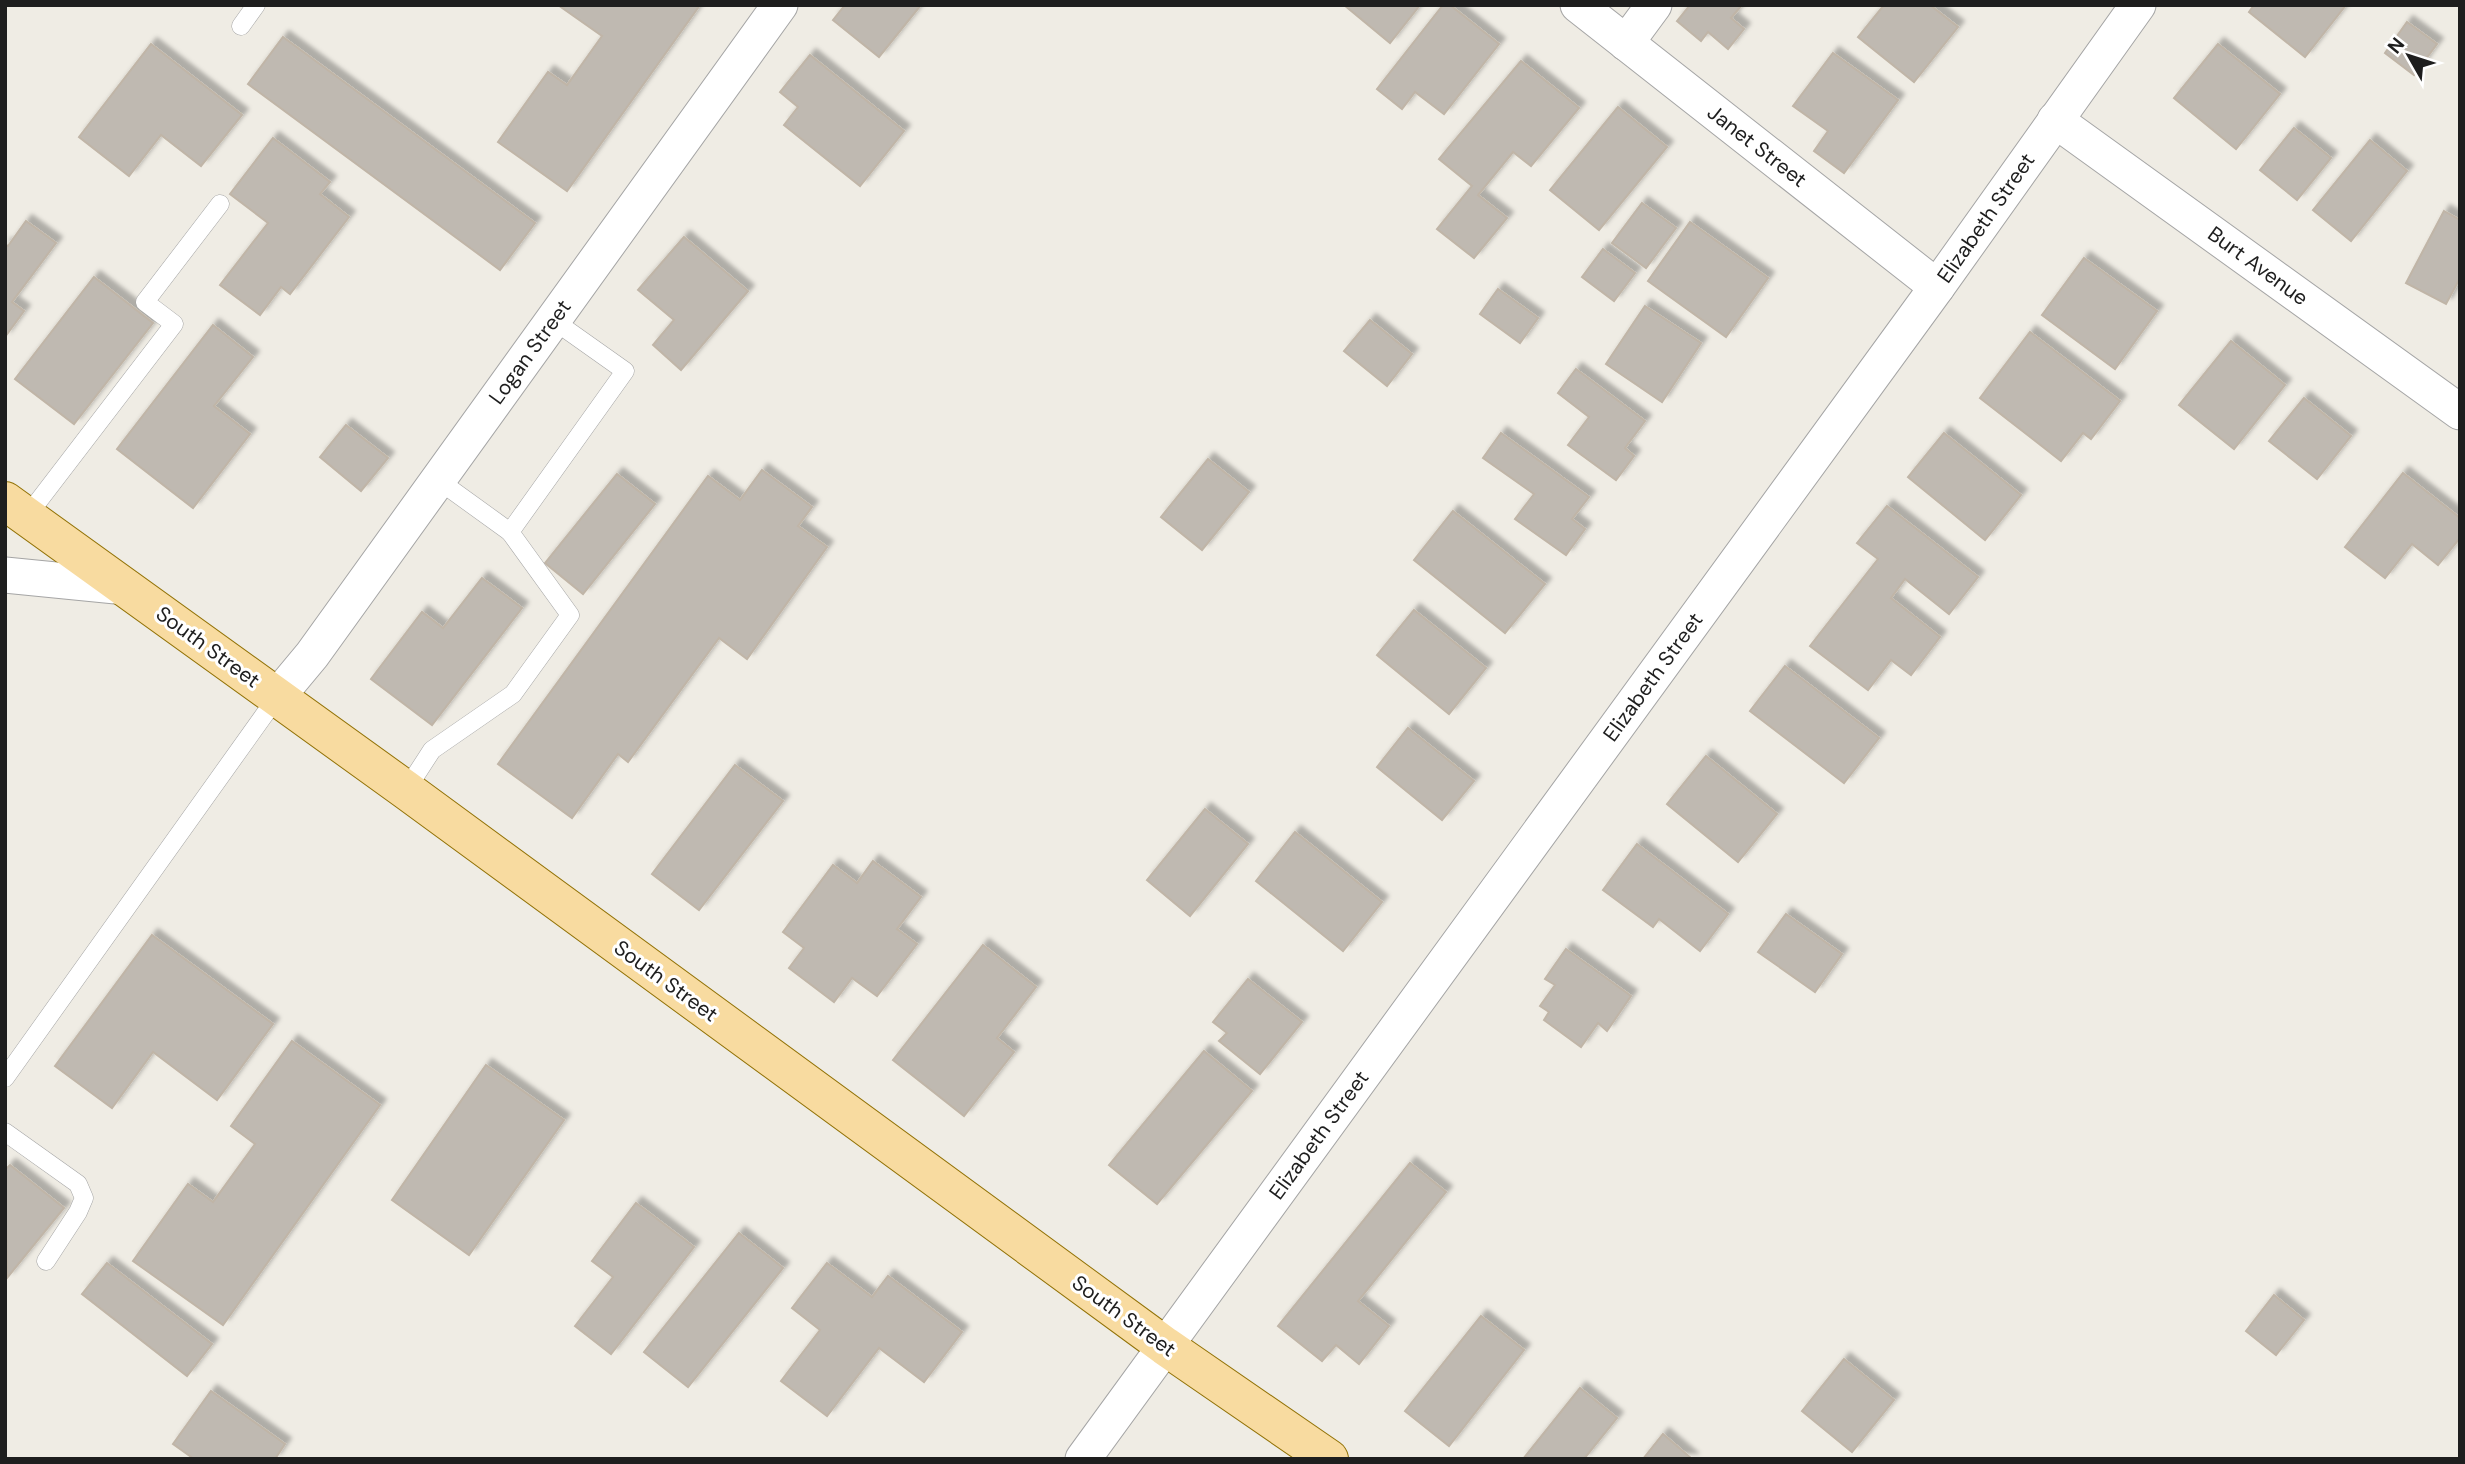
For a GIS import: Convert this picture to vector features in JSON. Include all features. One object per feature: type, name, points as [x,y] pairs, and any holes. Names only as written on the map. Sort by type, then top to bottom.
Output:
[{"type":"main road","name":"South Street","points":[[16,508],[1165,1346],[1329,1459]]},
{"type":"street","name":"Logan Street","points":[[277,697],[312,654],[780,5]]},
{"type":"street","name":"Janet Street","points":[[1578,5],[1937,287]]},
{"type":"street","points":[[1626,43],[1654,5]]},
{"type":"street","name":"Elizabeth Street","points":[[1083,1459],[1937,287],[2138,5]]},
{"type":"street","name":"Burt Avenue","points":[[2055,120],[2460,412]]},
{"type":"street","points":[[5,575],[126,587]]},
{"type":"lane","points":[[241,26],[256,5]]},
{"type":"lane","points":[[16,508],[174,324],[145,302],[220,204]]},
{"type":"lane","points":[[510,532],[625,371],[553,320]]},
{"type":"lane","points":[[406,790],[432,750],[513,694],[570,615],[510,532],[438,480]]},
{"type":"lane","points":[[5,1078],[277,697]]},
{"type":"lane","points":[[5,1132],[78,1184],[84,1198],[46,1261]]},
{"type":"building","points":[[558,5],[700,5],[567,191],[498,142],[548,72],[567,85],[602,36]]},
{"type":"building","points":[[845,5],[921,5],[879,57],[833,20]]},
{"type":"building","points":[[1344,5],[1420,5],[1390,43]]},
{"type":"building","points":[[1443,5],[1450,5],[1499,44],[1444,114],[1415,92],[1402,109],[1377,89]]},
{"type":"building","points":[[1690,5],[1742,5],[1731,18],[1744,29],[1728,49],[1708,32],[1701,41],[1677,21]]},
{"type":"building","points":[[1884,5],[1930,5],[1958,27],[1914,82],[1858,37]]},
{"type":"building","points":[[2254,5],[2346,5],[2305,57],[2249,12]]},
{"type":"building","points":[[2407,22],[2437,44],[2414,75],[2385,53]]},
{"type":"building","points":[[283,37],[535,223],[500,270],[248,84]]},
{"type":"building","points":[[151,44],[242,115],[201,166],[161,135],[129,176],[79,137]]},
{"type":"building","points":[[2218,44],[2280,94],[2236,149],[2174,98]]},
{"type":"building","points":[[1833,53],[1898,100],[1844,173],[1814,151],[1828,131],[1793,106]]},
{"type":"building","points":[[810,55],[904,131],[860,186],[784,125],[798,107],[780,92]]},
{"type":"building","points":[[1521,61],[1579,108],[1531,166],[1513,152],[1478,195],[1507,218],[1474,258],[1437,229],[1472,186],[1439,159]]},
{"type":"building","points":[[1618,107],[1667,147],[1599,230],[1550,190]]},
{"type":"building","points":[[2294,128],[2331,158],[2297,200],[2260,170]]},
{"type":"building","points":[[273,138],[330,182],[320,194],[349,217],[290,294],[281,287],[260,315],[220,285],[268,223],[230,194]]},
{"type":"building","points":[[2370,140],[2407,171],[2351,241],[2313,210]]},
{"type":"building","points":[[1642,203],[1676,228],[1646,268],[1612,243]]},
{"type":"building","points":[[2444,211],[2460,220],[2460,278],[2446,304],[2406,283]]},
{"type":"building","points":[[26,221],[56,243],[12,302],[24,311],[5,337],[5,244],[8,246]]},
{"type":"building","points":[[1690,222],[1768,278],[1726,337],[1648,281]]},
{"type":"building","points":[[684,237],[748,291],[681,370],[653,345],[674,320],[638,290]]},
{"type":"building","points":[[1603,249],[1635,273],[1614,301],[1582,277]]},
{"type":"building","points":[[2084,258],[2157,311],[2115,369],[2042,315]]},
{"type":"building","points":[[94,277],[153,323],[74,424],[15,379]]},
{"type":"building","points":[[1498,289],[1538,318],[1520,343],[1480,314]]},
{"type":"building","points":[[1645,306],[1701,343],[1662,402],[1606,364]]},
{"type":"building","points":[[1370,320],[1412,354],[1387,386],[1344,351]]},
{"type":"building","points":[[213,325],[253,357],[214,406],[250,434],[193,508],[117,449]]},
{"type":"building","points":[[2030,332],[2120,401],[2091,439],[2083,433],[2061,461],[1980,398]]},
{"type":"building","points":[[2231,341],[2285,385],[2234,449],[2179,405]]},
{"type":"building","points":[[1576,369],[1645,421],[1625,448],[1634,456],[1616,480],[1568,445],[1589,417],[1558,393]]},
{"type":"building","points":[[2304,398],[2351,436],[2317,479],[2269,441]]},
{"type":"building","points":[[346,425],[388,458],[361,491],[320,457]]},
{"type":"building","points":[[1501,433],[1589,497],[1572,519],[1585,529],[1566,555],[1515,519],[1534,494],[1483,458]]},
{"type":"building","points":[[1944,433],[2021,495],[1985,540],[1908,477]]},
{"type":"building","points":[[1208,459],[1249,492],[1202,550],[1161,517]]},
{"type":"building","points":[[762,470],[812,507],[798,526],[827,547],[747,659],[719,638],[628,762],[618,754],[572,818],[498,764],[708,476],[740,500]]},
{"type":"building","points":[[2403,473],[2460,518],[2460,538],[2438,565],[2412,544],[2385,578],[2345,547]]},
{"type":"building","points":[[617,474],[655,504],[583,594],[545,563]]},
{"type":"building","points":[[1887,506],[1978,577],[1949,614],[1905,579],[1891,598],[1940,637],[1911,675],[1891,660],[1868,690],[1810,646],[1878,559],[1857,543]]},
{"type":"building","points":[[1453,511],[1545,584],[1505,633],[1414,560]]},
{"type":"building","points":[[482,578],[522,608],[432,725],[371,679],[422,612],[443,628]]},
{"type":"building","points":[[1414,610],[1486,668],[1449,714],[1377,655]]},
{"type":"building","points":[[1785,666],[1879,738],[1844,783],[1750,711]]},
{"type":"building","points":[[1408,728],[1474,781],[1442,820],[1377,767]]},
{"type":"building","points":[[1706,756],[1777,814],[1738,862],[1667,804]]},
{"type":"building","points":[[735,765],[783,801],[699,910],[652,874]]},
{"type":"building","points":[[1205,809],[1248,844],[1190,916],[1147,880]]},
{"type":"building","points":[[1295,832],[1382,902],[1343,951],[1256,881]]},
{"type":"building","points":[[1637,844],[1728,914],[1700,951],[1659,919],[1653,927],[1603,890]]},
{"type":"building","points":[[873,861],[921,897],[897,929],[917,944],[877,996],[852,978],[834,1002],[789,968],[804,948],[783,932],[833,865],[857,883]]},
{"type":"building","points":[[1786,914],[1842,954],[1815,992],[1758,952]]},
{"type":"building","points":[[152,935],[273,1024],[217,1100],[153,1052],[112,1108],[55,1066]]},
{"type":"building","points":[[983,945],[1036,987],[997,1038],[1014,1052],[964,1116],[893,1060]]},
{"type":"building","points":[[1566,949],[1631,996],[1607,1031],[1598,1023],[1581,1047],[1544,1020],[1549,1012],[1540,1006],[1555,985],[1545,979]]},
{"type":"building","points":[[1248,979],[1302,1022],[1260,1074],[1219,1041],[1227,1033],[1213,1022]]},
{"type":"building","points":[[292,1041],[380,1105],[223,1325],[133,1261],[188,1184],[213,1202],[255,1144],[231,1126]]},
{"type":"building","points":[[1204,1051],[1252,1091],[1157,1204],[1109,1165]]},
{"type":"building","points":[[486,1065],[564,1120],[469,1255],[392,1200]]},
{"type":"building","points":[[1410,1163],[1446,1192],[1358,1301],[1389,1326],[1359,1364],[1336,1345],[1322,1361],[1278,1326]]},
{"type":"building","points":[[10,1165],[64,1208],[7,1278],[5,1170]]},
{"type":"building","points":[[636,1203],[694,1247],[611,1354],[575,1326],[613,1277],[592,1261]]},
{"type":"building","points":[[739,1233],[783,1268],[688,1387],[644,1352]]},
{"type":"building","points":[[107,1263],[212,1344],[187,1376],[82,1294]]},
{"type":"building","points":[[827,1263],[872,1297],[888,1276],[962,1332],[924,1382],[879,1348],[827,1416],[781,1381],[820,1330],[792,1308]]},
{"type":"building","points":[[2274,1295],[2304,1320],[2276,1355],[2246,1331]]},
{"type":"building","points":[[1481,1316],[1524,1350],[1449,1446],[1405,1411]]},
{"type":"building","points":[[1844,1359],[1894,1400],[1852,1452],[1802,1411]]},
{"type":"building","points":[[1580,1388],[1617,1418],[1584,1459],[1523,1459]]},
{"type":"building","points":[[211,1391],[285,1444],[275,1459],[194,1459],[173,1444]]},
{"type":"building","points":[[1663,1434],[1692,1459],[1643,1459]]}]
